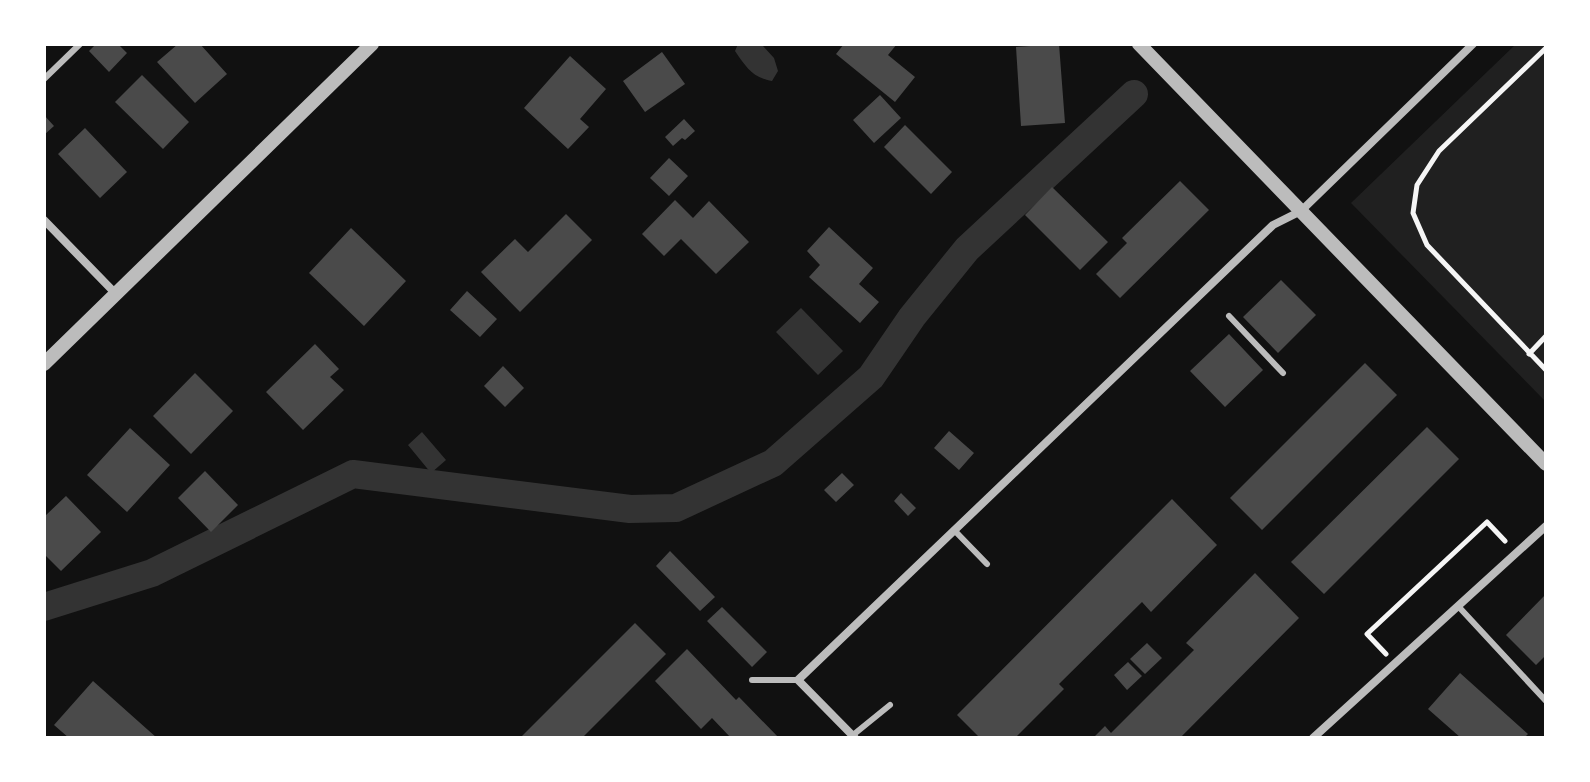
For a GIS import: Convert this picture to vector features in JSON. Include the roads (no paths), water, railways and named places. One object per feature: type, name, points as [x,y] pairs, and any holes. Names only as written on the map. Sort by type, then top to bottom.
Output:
[{"type":"street","points":[[44,364],[372,44]]},
{"type":"street","points":[[1139,44],[1546,464]]},
{"type":"street","points":[[854,737],[798,680],[1273,225],[1301,211],[1473,44]]},
{"type":"street","points":[[44,220],[116,294]]},
{"type":"street","points":[[1313,738],[1546,526]]},
{"type":"lane","points":[[44,79],[80,44]]},
{"type":"lane","points":[[1229,316],[1283,373]]},
{"type":"lane","points":[[954,530],[987,564]]},
{"type":"lane","points":[[1458,606],[1546,701]]},
{"type":"lane","points":[[752,680],[798,680]]},
{"type":"lane","points":[[854,737],[890,705]]},
{"type":"waterway","points":[[44,607],[152,573],[353,474],[630,509],[676,508],[773,463],[871,377],[912,317],[967,249],[1134,94]]}]
